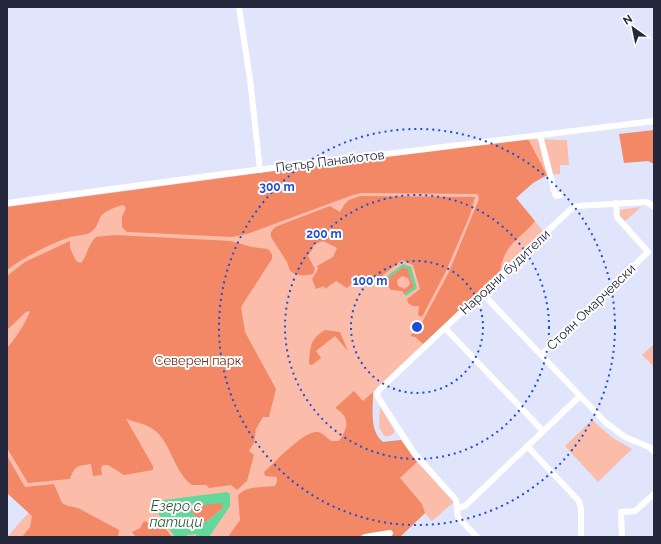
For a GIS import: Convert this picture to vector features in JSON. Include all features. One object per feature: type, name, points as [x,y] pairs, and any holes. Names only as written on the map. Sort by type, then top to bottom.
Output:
[{"type":"street","points":[[238,7],[250,79],[260,170]]},
{"type":"street","name":"Петър Панайотов","points":[[7,203],[654,121]]},
{"type":"street","points":[[540,135],[555,194],[556,196],[561,195]]},
{"type":"street","name":"Народни будители","points":[[457,508],[456,500],[414,453],[399,433],[377,394],[384,385],[572,208],[576,206],[647,202],[654,207]]},
{"type":"street","name":"Стоян Омарчевски","points":[[541,355],[648,252],[617,217],[616,203]]},
{"type":"street","points":[[482,293],[605,422],[625,437],[649,447],[654,452]]},
{"type":"street","points":[[445,328],[543,431]]},
{"type":"street","points":[[477,537],[458,517],[457,508],[464,506],[580,396]]},
{"type":"street","points":[[527,446],[579,501],[581,506],[581,537]]},
{"type":"street","points":[[622,537],[621,512],[635,511],[654,494]]},
{"type":"street","points":[[365,537],[390,533]]},
{"type":"green space","points":[[654,130],[654,164],[648,161],[624,163],[619,134]]},
{"type":"green space","name":"Северен парк","points":[[528,139],[567,140],[569,165],[560,165],[560,174],[540,178],[516,198],[543,231],[373,392],[372,412],[374,426],[379,437],[383,442],[401,440],[417,462],[454,502],[432,521],[425,513],[400,537],[392,537],[391,531],[352,537],[7,537],[29,512],[7,493],[7,207],[370,158]]},
{"type":"green space","points":[[528,139],[547,175],[533,183],[516,198],[535,221],[509,248],[502,261],[500,271],[423,344],[415,337],[410,336],[419,328],[449,272],[479,199],[478,195],[476,194],[361,193],[247,234],[232,237],[127,232],[122,227],[122,217],[126,208],[123,205],[111,209],[103,214],[95,229],[91,232],[84,235],[70,237],[37,251],[7,270],[7,207],[370,158]]},
{"type":"green space","points":[[361,196],[475,197],[470,215],[446,271],[422,317],[418,315],[419,306],[413,306],[408,303],[407,299],[420,289],[413,265],[402,260],[377,280],[358,278],[347,288],[336,281],[325,289],[324,286],[316,289],[312,279],[318,269],[317,266],[333,257],[337,248],[323,241],[315,244],[308,256],[315,269],[313,274],[301,275],[290,271],[287,262],[271,237],[271,232],[275,227],[330,206],[340,212],[348,201]]},
{"type":"green space","points":[[641,207],[623,223],[620,220],[618,210]]},
{"type":"green space","points":[[115,235],[231,241],[252,247],[268,249],[272,254],[272,259],[241,307],[245,332],[276,389],[269,417],[263,417],[256,429],[254,443],[249,451],[254,455],[247,481],[237,490],[231,485],[209,488],[206,485],[192,485],[181,472],[164,442],[153,429],[126,419],[153,466],[153,470],[124,475],[108,465],[103,465],[101,468],[102,475],[93,476],[91,464],[77,467],[73,471],[70,479],[28,483],[7,448],[7,348],[20,331],[30,311],[26,312],[7,330],[7,276],[25,262],[70,241],[70,248],[76,261],[81,263],[96,237]]},
{"type":"green space","points":[[403,267],[408,269],[414,287],[404,294],[402,291],[391,290],[384,281]],"holes":[[[402,276],[408,278],[410,284],[405,289],[398,286],[397,280]]]},
{"type":"green space","points":[[325,330],[340,332],[348,351],[335,336],[316,351],[321,358],[312,365],[309,364],[312,344],[316,337]]},
{"type":"green space","points":[[654,344],[654,367],[642,355]]},
{"type":"green space","points":[[354,391],[363,401],[373,392],[372,412],[374,426],[379,437],[383,442],[401,440],[417,462],[400,478],[422,504],[425,513],[400,537],[392,537],[391,531],[352,537],[228,537],[240,520],[238,495],[251,488],[275,486],[277,477],[265,476],[264,472],[297,441],[312,433],[318,432],[323,434],[331,441],[339,441],[346,427],[346,419],[340,411],[335,408]]},
{"type":"green space","points":[[380,406],[394,430],[394,433],[390,436],[384,436],[379,427]]},
{"type":"green space","points":[[592,420],[613,438],[632,449],[598,482],[565,446]]},
{"type":"green space","points":[[7,456],[25,487],[54,484],[62,503],[78,508],[119,530],[118,537],[22,537],[30,527],[32,516],[7,493]]},
{"type":"green space","points":[[220,502],[223,504],[223,508],[206,522],[198,519],[190,510],[193,506]]},
{"type":"green space","points":[[144,521],[162,528],[164,527],[172,537],[136,537],[132,532],[140,528]]},
{"type":"water","points":[[403,264],[411,267],[417,288],[406,296],[404,294],[414,287],[408,269],[403,267],[384,281],[383,279]]},
{"type":"water","name":"Езеро с патици","points":[[227,492],[230,494],[230,506],[209,537],[197,537],[196,534],[187,535],[187,537],[175,537],[158,513],[161,502],[164,500]],"holes":[[[221,503],[223,508],[206,522],[198,519],[190,510],[193,506]]]}]
